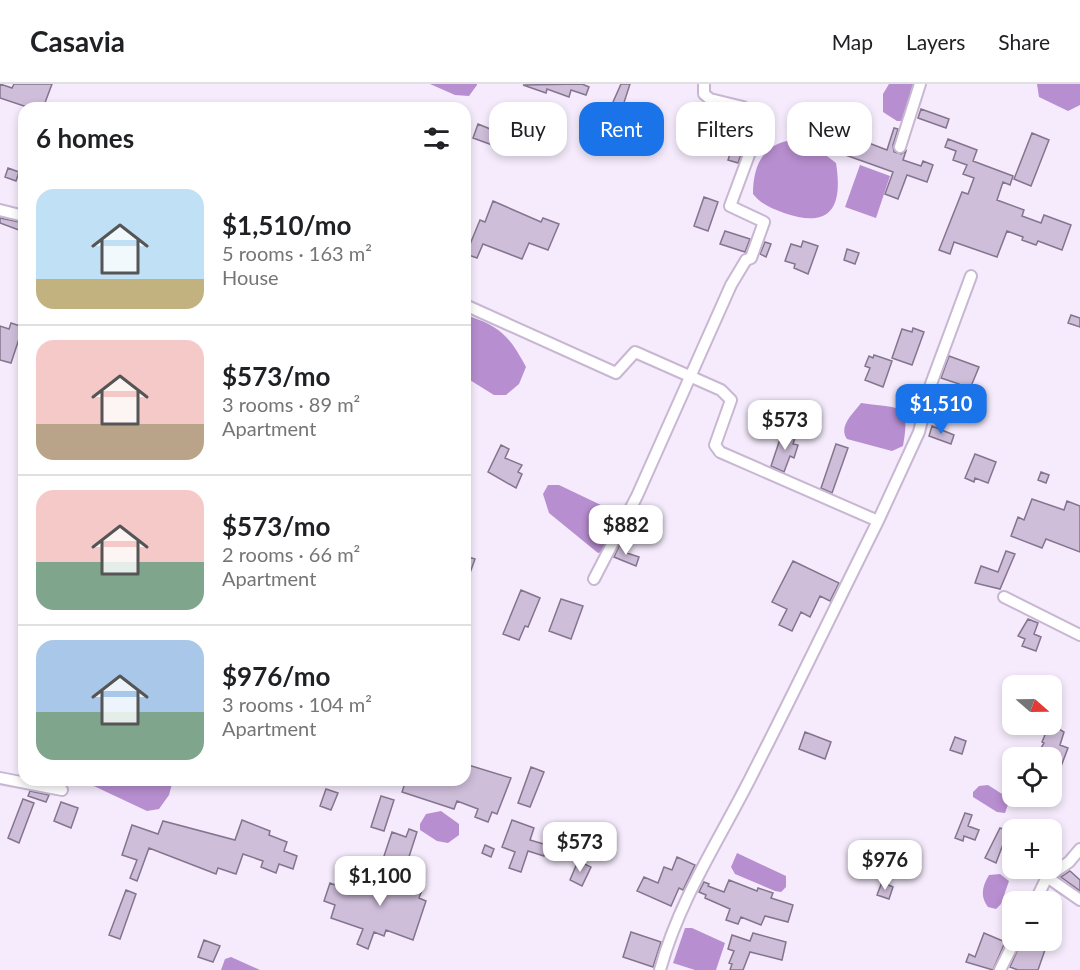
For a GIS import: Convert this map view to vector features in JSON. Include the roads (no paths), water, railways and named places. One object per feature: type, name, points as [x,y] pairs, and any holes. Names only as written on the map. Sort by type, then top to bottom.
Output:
[{"type":"street","points":[[594,579],[637,496],[692,377],[731,285],[746,260],[751,258],[764,222],[729,206],[753,144],[767,126],[743,107],[710,99],[704,94],[704,84]]},
{"type":"street","points":[[900,147],[920,84]]},
{"type":"street","points":[[0,210],[18,214]]},
{"type":"street","points":[[660,970],[698,872],[755,771],[920,432],[932,384],[971,276]]},
{"type":"street","points":[[471,308],[615,373],[635,352],[721,390],[731,399],[714,445],[720,452],[878,521]]},
{"type":"street","points":[[1004,597],[1080,635]]},
{"type":"street","points":[[0,778],[18,781]]},
{"type":"street","points":[[41,786],[62,790]]},
{"type":"street","points":[[1062,867],[1080,849]]},
{"type":"street","points":[[1050,879],[1080,900]]},
{"type":"street","points":[[1000,970],[1010,951]]}]
